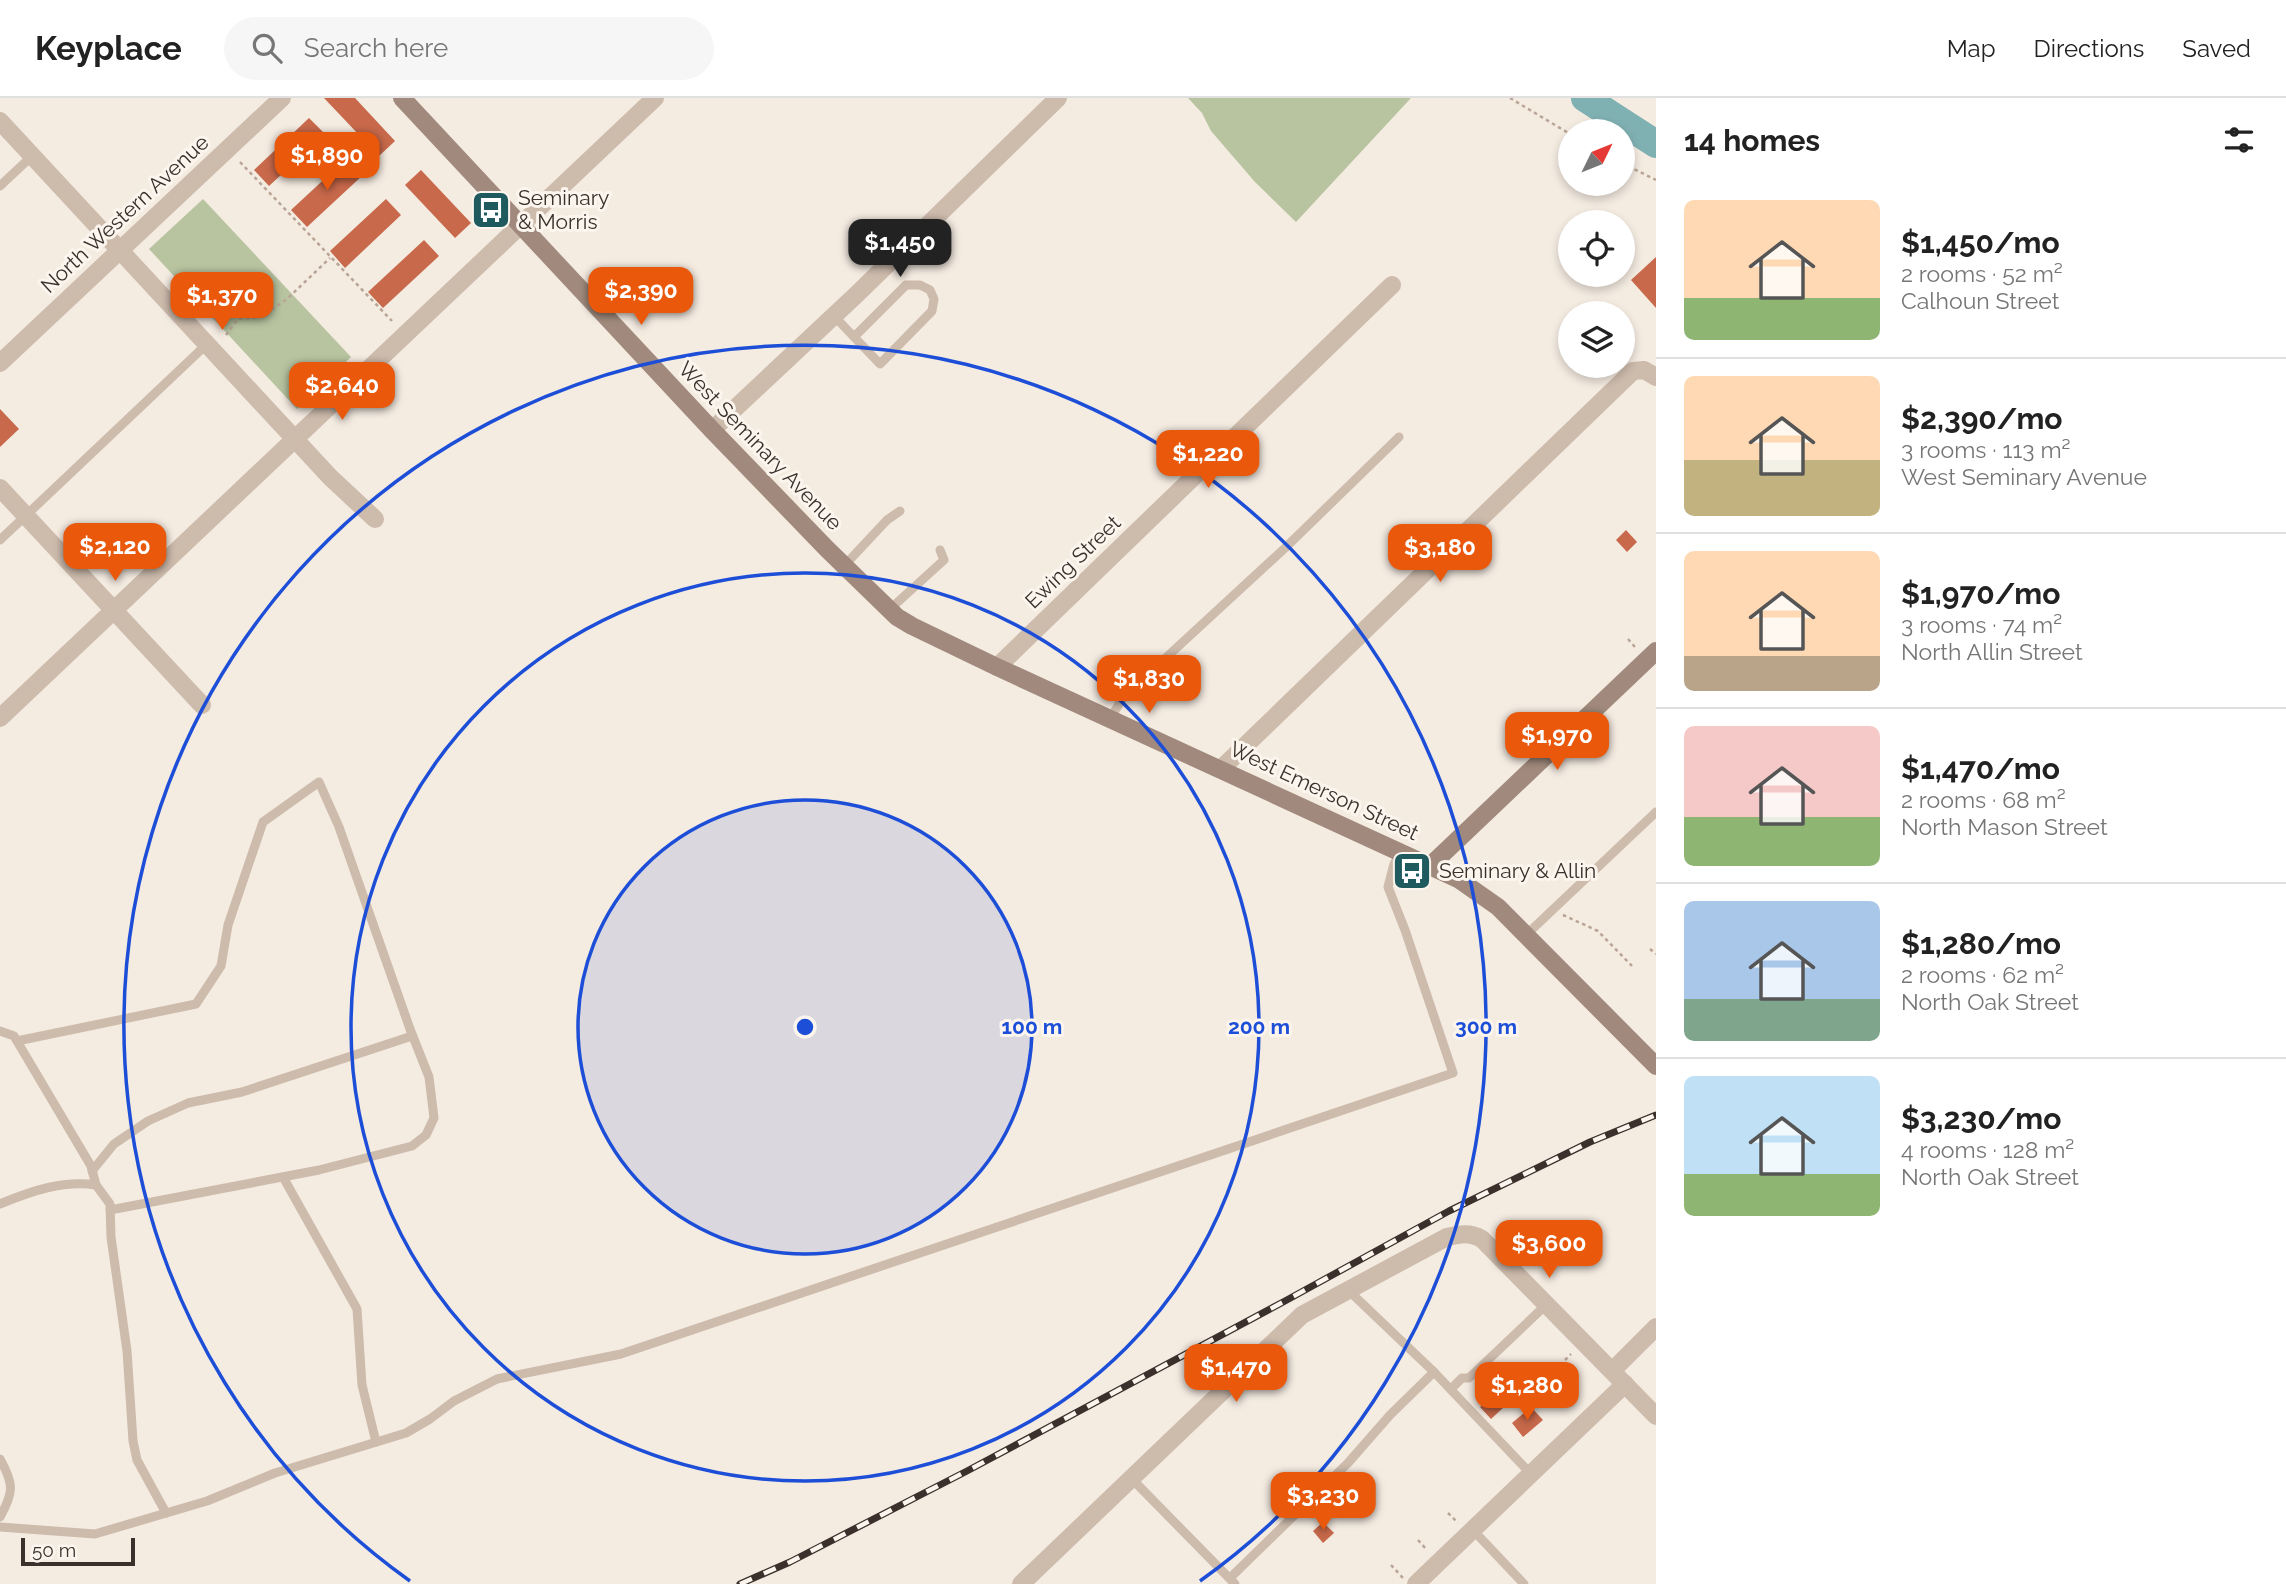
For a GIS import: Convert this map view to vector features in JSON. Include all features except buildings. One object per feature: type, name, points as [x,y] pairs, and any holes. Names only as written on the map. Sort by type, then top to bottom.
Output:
[{"type":"street","name":"North Western Avenue","points":[[0,363],[282,98]]},
{"type":"street","name":"West Seminary Avenue","points":[[402,98],[712,430],[850,572]]},
{"type":"street","points":[[0,718],[655,98]]},
{"type":"street","points":[[712,430],[834,316],[1058,98]]},
{"type":"street","points":[[0,121],[295,440],[374,519]]},
{"type":"street","name":"Ewing Street","points":[[997,667],[1392,285]]},
{"type":"street","points":[[1222,768],[1633,370],[1650,374]]},
{"type":"street","points":[[0,488],[202,705]]},
{"type":"street","name":"West Emerson Street","points":[[850,572],[889,610],[912,626],[1431,865],[1478,891],[1526,935],[1656,1066]]},
{"type":"street","points":[[1431,865],[1656,651]]},
{"type":"street","points":[[1021,1584],[1302,1315],[1447,1237],[1463,1234],[1476,1235],[1482,1239],[1656,1416]]},
{"type":"street","points":[[1612,1371],[1656,1327]]},
{"type":"street","points":[[1411,1583],[1465,1526],[1530,1473],[1625,1384]]},
{"type":"lane","points":[[0,186],[32,156]]},
{"type":"lane","points":[[834,316],[854,337],[880,364],[932,311],[934,299],[930,290],[920,285],[906,285],[854,337]]},
{"type":"lane","points":[[0,540],[207,344]]},
{"type":"lane","points":[[1110,719],[1122,699],[1132,689],[1285,548],[1399,437]]},
{"type":"lane","points":[[850,572],[887,520],[900,511]]},
{"type":"lane","points":[[889,610],[944,560],[940,550]]},
{"type":"lane","points":[[17,1041],[196,1004],[221,966],[228,925],[263,822],[318,782],[339,827],[429,1077],[434,1118],[426,1135],[412,1146],[283,1177],[110,1210]]},
{"type":"lane","points":[[1526,935],[1656,812]]},
{"type":"lane","points":[[0,1527],[95,1534],[207,1501],[275,1473],[406,1433],[454,1401],[497,1379],[621,1354],[1453,1073],[1388,887],[1394,864],[1401,852]]},
{"type":"lane","points":[[0,1031],[14,1036],[92,1171],[96,1185],[110,1204],[111,1237],[127,1350],[133,1441],[137,1460],[166,1513]]},
{"type":"lane","points":[[92,1171],[114,1144],[148,1121],[188,1103],[242,1092],[412,1035]]},
{"type":"lane","points":[[283,1177],[357,1309],[362,1385],[376,1442]]},
{"type":"lane","points":[[0,1204],[25,1193],[68,1183],[96,1185]]},
{"type":"lane","points":[[1348,1290],[1451,1388],[1530,1473]]},
{"type":"lane","points":[[1451,1388],[1462,1378],[1469,1378],[1546,1304]]},
{"type":"lane","points":[[1131,1477],[1232,1581],[1434,1372]]},
{"type":"lane","points":[[0,1459],[9,1475],[11,1497],[0,1517]]},
{"type":"lane","points":[[1465,1526],[1524,1584]]},
{"type":"path","points":[[1510,98],[1558,127]]},
{"type":"path","points":[[240,162],[392,321]]},
{"type":"path","points":[[1635,170],[1656,180]]},
{"type":"path","points":[[226,335],[239,319],[261,317],[287,299],[330,258]]},
{"type":"path","points":[[1557,913],[1598,931],[1632,966]]},
{"type":"path","points":[[1650,949],[1656,954]]},
{"type":"path","points":[[1565,1360],[1571,1354]]},
{"type":"path","points":[[1448,1513],[1465,1526]]},
{"type":"path","points":[[1418,1540],[1432,1555]]},
{"type":"path","points":[[1391,1565],[1411,1583]]},
{"type":"green space","points":[[1188,98],[1411,98],[1296,222],[1255,182],[1211,131],[1202,113]]},
{"type":"green space","points":[[203,199],[351,357],[297,409],[149,249]]},
{"type":"waterway","points":[[1585,98],[1656,144]]},
{"type":"railway","points":[[740,1584],[790,1562],[967,1471],[1449,1211],[1590,1142],[1656,1115]]},
{"type":"place","name":"Seminary & Morris","points":[[491,210]]},
{"type":"place","name":"Seminary & Allin","points":[[1412,871]]}]
